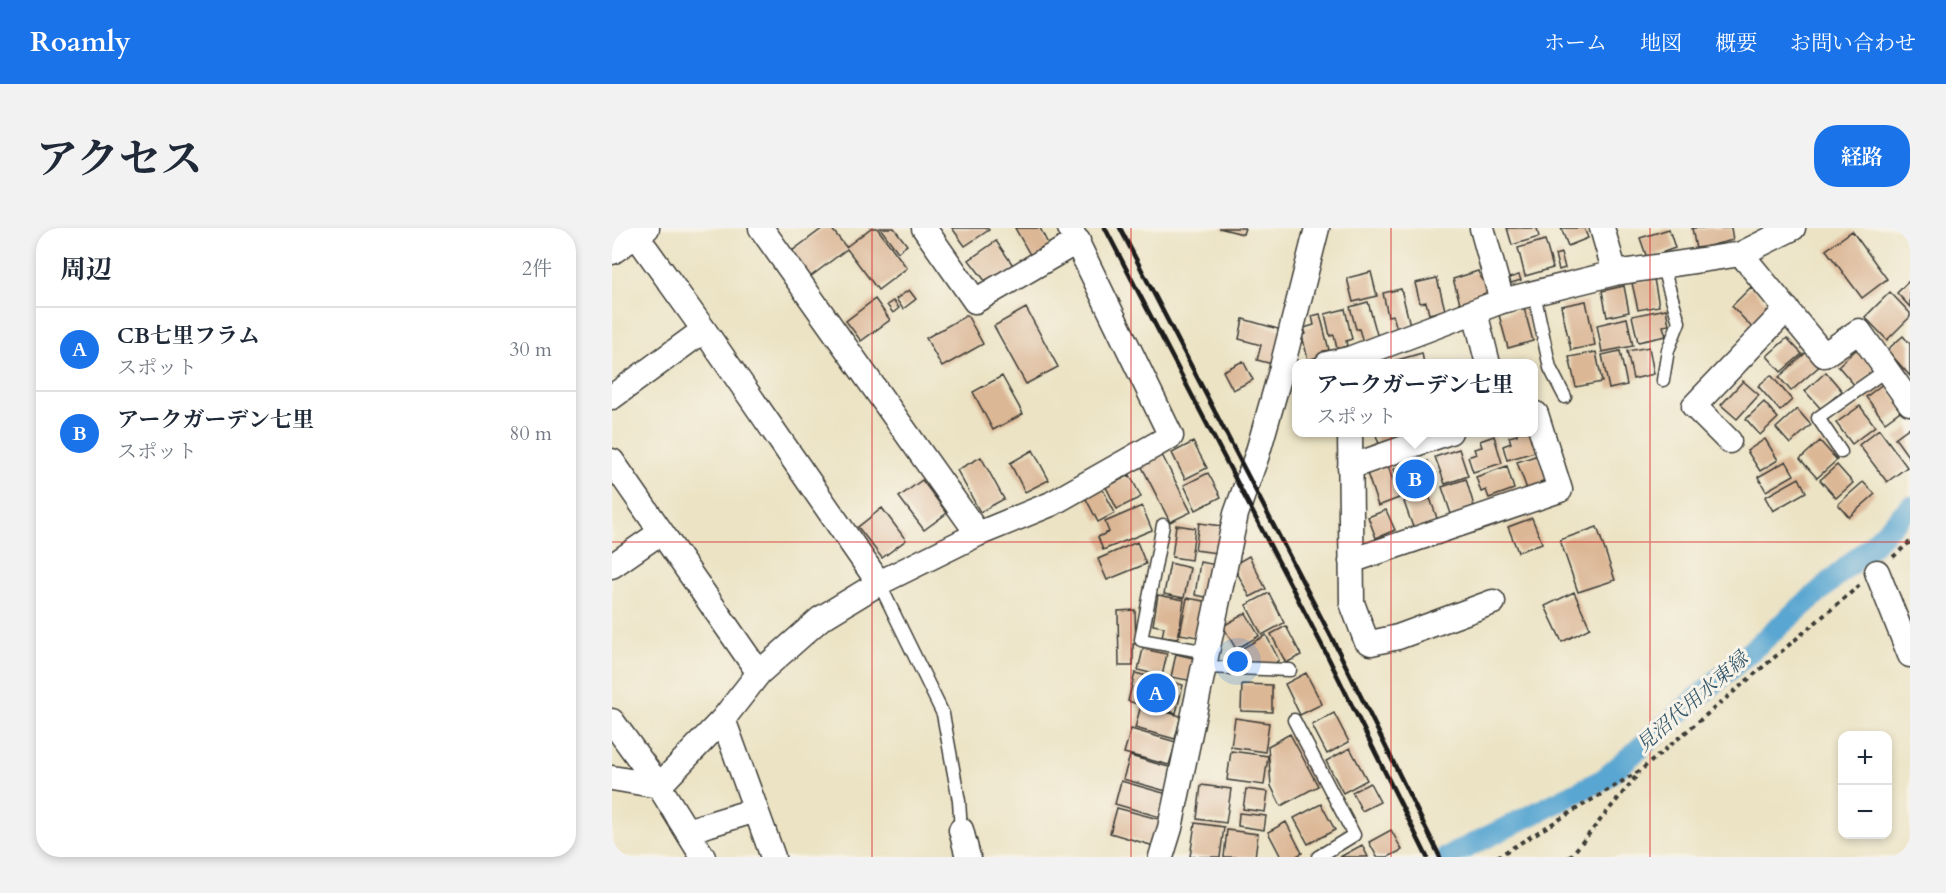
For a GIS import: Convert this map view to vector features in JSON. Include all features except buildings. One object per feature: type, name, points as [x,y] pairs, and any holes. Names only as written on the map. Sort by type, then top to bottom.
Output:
[{"type":"street","points":[[761,228],[978,534]]},
{"type":"street","points":[[659,786],[723,719],[759,673],[819,619],[879,583],[978,534],[1051,504],[1171,436],[1074,234],[975,301],[924,228]]},
{"type":"street","points":[[1161,857],[1170,828],[1236,514],[1289,371],[1317,228]]},
{"type":"street","points":[[1482,228],[1502,301]]},
{"type":"street","points":[[1602,228],[1615,273]]},
{"type":"street","points":[[1350,359],[1502,301],[1615,273],[1662,265],[1743,244],[1793,228]]},
{"type":"street","points":[[612,252],[638,230],[704,330],[879,583]]},
{"type":"street","points":[[1743,244],[1787,309],[1824,355],[1859,331],[1886,370],[1908,395]]},
{"type":"street","points":[[1729,441],[1694,406],[1787,309]]},
{"type":"street","points":[[1475,312],[1487,359]]},
{"type":"street","points":[[612,397],[704,330]]},
{"type":"street","points":[[1351,561],[1560,490],[1538,420]]},
{"type":"street","points":[[1350,437],[1352,603],[1366,640],[1371,643],[1398,637],[1492,602]]},
{"type":"street","points":[[1350,467],[1436,437]]},
{"type":"street","points":[[612,461],[759,673]]},
{"type":"street","points":[[612,566],[661,532]]},
{"type":"street","points":[[1877,572],[1910,655]]},
{"type":"street","points":[[723,719],[773,857]]},
{"type":"street","points":[[612,721],[659,786],[703,857]]},
{"type":"street","points":[[612,778],[659,786]]},
{"type":"street","points":[[687,831],[756,810]]},
{"type":"street","points":[[961,830],[968,857]]},
{"type":"lane","points":[[1662,265],[1679,322],[1668,350],[1663,380]]},
{"type":"lane","points":[[1534,293],[1550,368],[1565,397]]},
{"type":"lane","points":[[1841,452],[1818,418],[1886,370]]},
{"type":"lane","points":[[1163,525],[1141,640],[1206,659],[1290,670]]},
{"type":"lane","points":[[879,583],[943,714],[961,830]]},
{"type":"lane","points":[[1294,720],[1354,835],[1318,857]]},
{"type":"path","points":[[1497,857],[1641,770],[1910,542]]},
{"type":"path","points":[[1570,857],[1641,770]]},
{"type":"waterway","name":"見沼代用水東縁","points":[[1447,857],[1604,779],[1869,548],[1910,507]]},
{"type":"railway","points":[[1105,228],[1328,657],[1427,857]]},
{"type":"railway","points":[[1120,228],[1340,654],[1440,857]]},
{"type":"place","name":"アークガーデン七里","points":[[1415,479]]},
{"type":"place","name":"CB七里フラム","points":[[1156,693]]}]
